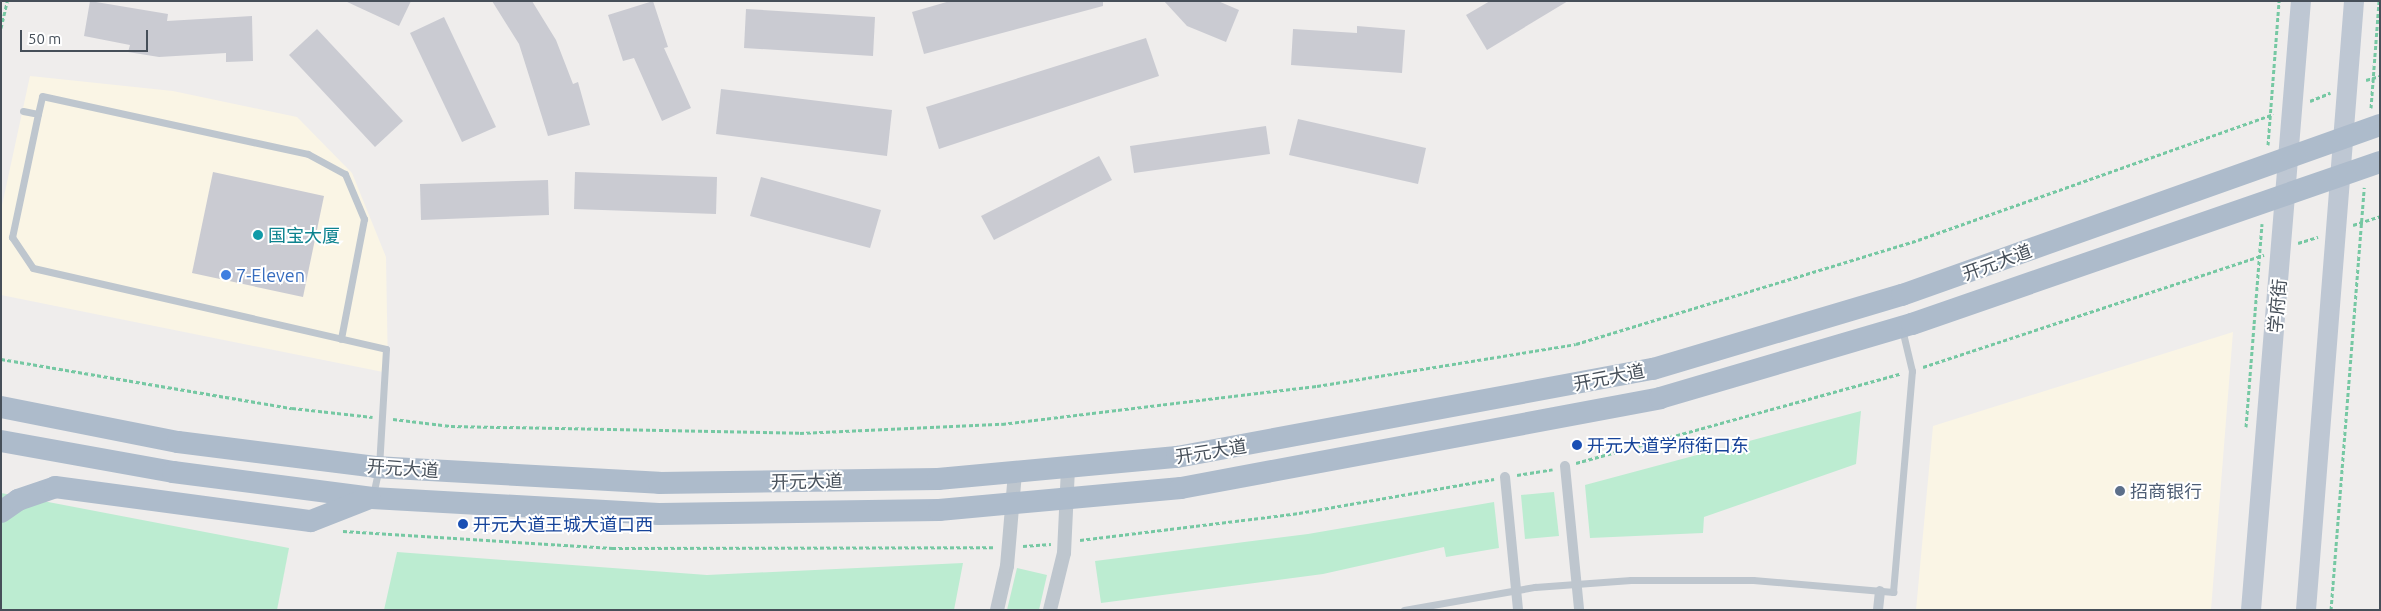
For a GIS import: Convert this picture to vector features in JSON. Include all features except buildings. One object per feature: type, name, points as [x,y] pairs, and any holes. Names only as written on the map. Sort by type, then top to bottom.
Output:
[{"type":"main road","name":"学府街","points":[[2251,610],[2287,194],[2301,1]]},
{"type":"main road","points":[[2306,610],[2354,1]]},
{"type":"main road","name":"开元大道","points":[[1,407],[178,442],[379,468],[659,483],[938,479],[1186,456],[1653,369],[1902,295],[2374,127]]},
{"type":"main road","name":"开元大道","points":[[1,441],[173,472],[372,498],[659,514],[940,510],[1190,486],[1660,398],[1902,328],[2373,165]]},
{"type":"main road","points":[[1,512],[18,500],[55,487],[311,521],[372,498]]},
{"type":"street","points":[[1565,466],[1579,610]]},
{"type":"street","points":[[1050,610],[1064,553],[1068,467]]},
{"type":"street","points":[[996,610],[1012,503],[1014,472]]},
{"type":"street","points":[[1505,477],[1518,610]]},
{"type":"street","points":[[1878,610],[1880,591]]},
{"type":"lane","points":[[341,338],[364,219],[346,174],[308,154],[42,96],[12,237],[33,268],[386,349],[379,468],[372,498]]},
{"type":"lane","points":[[23,111],[38,114]]},
{"type":"lane","points":[[1404,610],[1516,590],[1577,584],[1753,580],[1893,592],[1912,371],[1902,328]]},
{"type":"path","points":[[1,28],[7,1]]},
{"type":"path","points":[[2266,166],[2279,1]]},
{"type":"path","points":[[2374,127],[2373,78],[2379,1]]},
{"type":"path","points":[[1,358],[292,408],[451,426],[800,433],[1002,424],[1318,386],[1576,344],[1918,240],[2380,76]]},
{"type":"path","points":[[2331,610],[2373,165]]},
{"type":"path","points":[[2245,435],[2263,202]]},
{"type":"shaded area","points":[[30,76],[173,91],[297,117],[352,173],[386,257],[388,373],[1,295],[1,210]]},
{"type":"shaded area","points":[[2233,332],[2211,610],[1916,610],[1933,426]]},
{"type":"green space","points":[[1861,411],[1856,464],[1704,517],[1703,533],[1590,538],[1585,485]]},
{"type":"green space","points":[[1554,492],[1559,536],[1525,539],[1521,495]]},
{"type":"green space","points":[[1,493],[289,548],[277,610],[1,610]]},
{"type":"green space","points":[[1494,502],[1499,548],[1446,557],[1444,547],[1323,574],[1101,603],[1095,561],[1308,534]]},
{"type":"green space","points":[[397,552],[707,575],[963,563],[954,610],[384,610]]},
{"type":"green space","points":[[1017,568],[1047,575],[1039,610],[1007,610]]},
{"type":"place","name":"国宝大厦","points":[[258,235]]},
{"type":"place","name":"7-Eleven","points":[[226,275]]},
{"type":"place","name":"开元大道学府街口东","points":[[1577,445]]},
{"type":"place","name":"招商银行","points":[[2120,491]]},
{"type":"place","name":"开元大道王城大道口西","points":[[463,524]]}]
